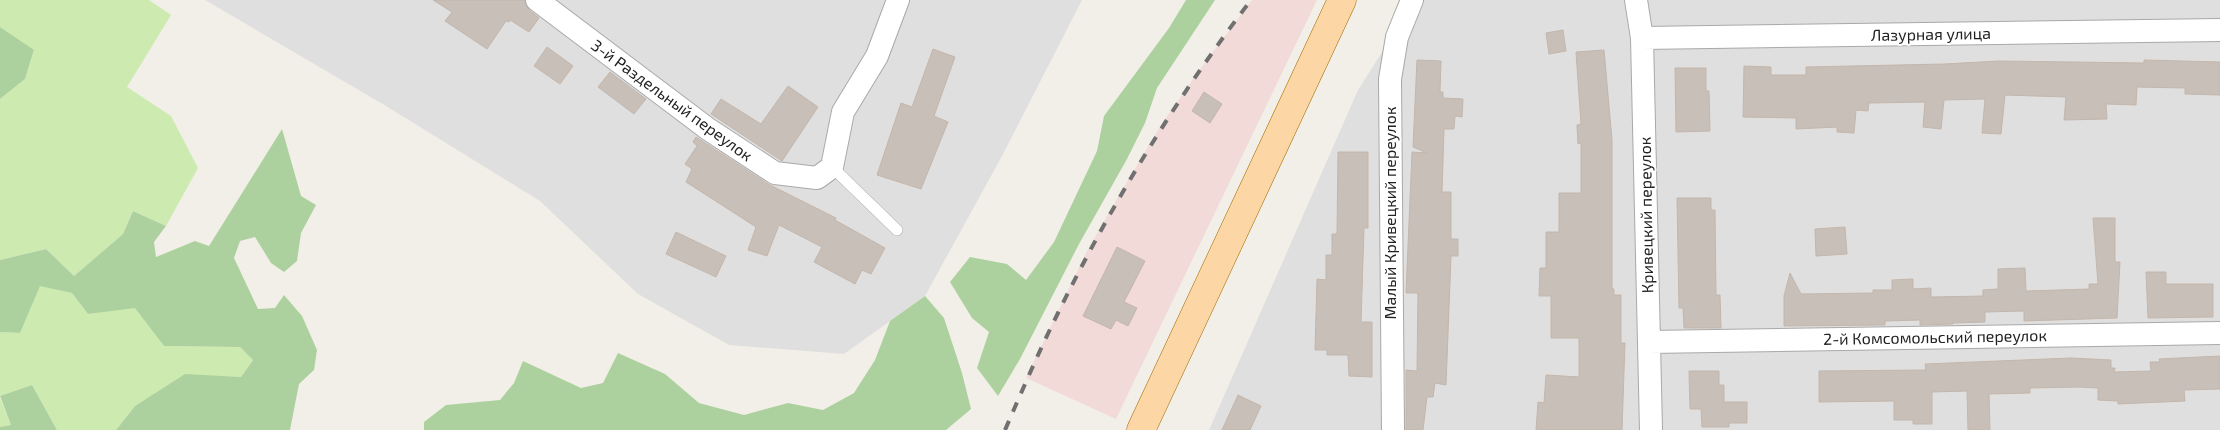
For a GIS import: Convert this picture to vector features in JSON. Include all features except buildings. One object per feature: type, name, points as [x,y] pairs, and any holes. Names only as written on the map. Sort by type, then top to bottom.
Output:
[{"type":"main road","points":[[1141,430],[1342,0]]},
{"type":"street","name":"3-й Раздельный переулок","points":[[537,0],[708,130],[775,173],[825,172]]},
{"type":"street","points":[[825,172],[843,112],[877,56],[898,0]]},
{"type":"street","name":"Малый Кривецкий переулок","points":[[1393,430],[1390,79],[1397,37],[1412,0]]},
{"type":"street","name":"Кривецкий переулок","points":[[1636,0],[1642,38],[1651,430]]},
{"type":"street","name":"Лазурная улица","points":[[1642,38],[2220,30]]},
{"type":"street","name":"2-й Комсомольский переулок","points":[[1649,342],[2220,333]]},
{"type":"lane","points":[[825,172],[897,230]]},
{"type":"shaded area","points":[[205,0],[1082,0],[1002,156],[925,296],[844,354],[729,345],[638,294],[540,201],[386,106]]},
{"type":"shaded area","points":[[1252,0],[1317,0],[1116,419],[1026,378],[1086,253],[1161,125]]},
{"type":"shaded area","points":[[1415,0],[2220,0],[2220,430],[1209,430],[1358,90]]},
{"type":"green space","points":[[0,0],[149,0],[171,15],[127,87],[171,116],[198,168],[166,226],[133,211],[123,234],[74,276],[46,249],[0,260],[0,99],[25,79],[34,51],[0,27]]},
{"type":"green space","points":[[1186,0],[1215,0],[1157,88],[1145,123],[1127,159],[1079,244],[1020,359],[998,396],[977,368],[989,332],[972,318],[950,282],[970,257],[1007,264],[1026,280],[1054,242],[1097,151],[1104,116],[1169,28]]},
{"type":"green space","points":[[0,27],[34,50],[25,79],[0,99]]},
{"type":"green space","points":[[282,129],[301,196],[316,205],[301,233],[297,261],[284,272],[271,263],[255,237],[240,241],[234,258],[258,309],[275,308],[284,295],[302,316],[317,350],[314,370],[299,384],[290,430],[116,430],[135,406],[185,374],[241,377],[253,360],[240,347],[164,346],[135,308],[88,314],[72,293],[40,286],[20,333],[0,332],[0,260],[46,249],[74,276],[123,234],[133,211],[166,226],[154,242],[156,257],[195,241],[209,246]]},
{"type":"green space","points":[[40,285],[72,293],[88,314],[135,307],[164,346],[240,347],[253,360],[241,377],[185,375],[135,406],[116,430],[57,430],[32,385],[0,396],[0,332],[20,333]]},
{"type":"green space","points":[[925,296],[944,318],[962,373],[971,409],[946,430],[424,430],[424,422],[446,405],[500,400],[514,383],[523,361],[581,388],[603,383],[618,353],[665,374],[699,403],[744,415],[788,403],[823,410],[854,393],[875,360],[890,321]]},
{"type":"green space","points":[[32,385],[57,430],[0,430],[0,427],[11,425],[0,396]]},
{"type":"green space","points":[[0,398],[11,425],[0,427]]},
{"type":"railway","points":[[1005,430],[1058,313],[1123,191],[1197,74],[1251,0]]}]
